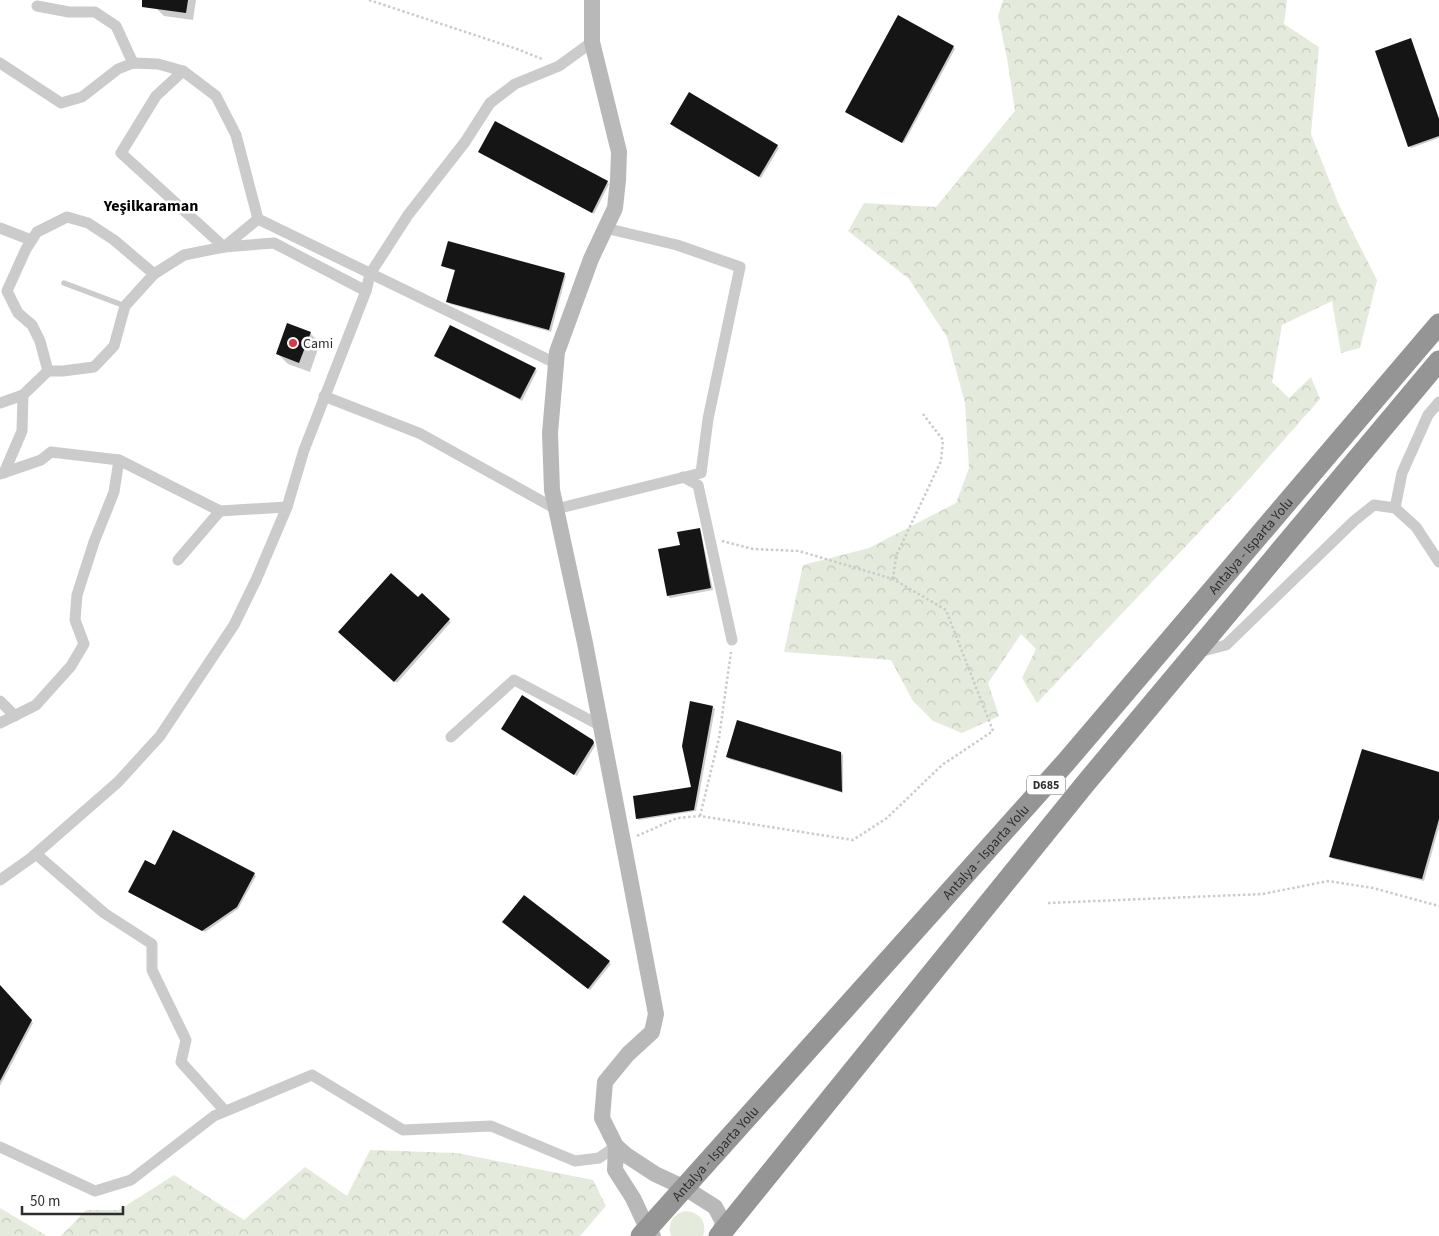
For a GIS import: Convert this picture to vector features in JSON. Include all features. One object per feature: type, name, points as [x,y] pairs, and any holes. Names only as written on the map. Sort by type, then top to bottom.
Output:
[{"type":"highway","name":"Antalya - Isparta Yolu","points":[[647,1233],[685,1188],[1066,762],[1439,324]]},
{"type":"highway","name":"Antalya - Isparta Yolu","points":[[719,1236],[1084,784],[1439,361]]},
{"type":"street","points":[[592,0],[592,42],[619,152],[615,208],[590,259],[557,352],[550,433],[552,490],[585,643],[656,1014],[652,1032],[628,1054],[605,1082],[602,1118],[616,1146],[626,1155],[655,1174],[685,1188],[715,1207],[723,1222],[719,1236]]},
{"type":"street","points":[[38,6],[69,12],[95,12],[116,26],[133,64]]},
{"type":"street","points":[[0,880],[36,854],[118,782],[160,736],[234,624],[256,580],[287,507],[304,450],[366,290],[370,274],[408,215],[465,142],[490,103],[515,84],[559,66],[592,42]]},
{"type":"street","points":[[0,63],[61,103],[82,97],[118,69],[133,64],[158,64],[184,71],[216,96],[236,135],[258,219],[555,363]]},
{"type":"street","points":[[184,71],[156,96],[121,153],[224,247]]},
{"type":"street","points":[[48,371],[40,341],[32,325],[18,313],[7,292],[31,240],[37,232],[67,217],[88,223],[114,240],[154,274]]},
{"type":"street","points":[[224,247],[258,219]]},
{"type":"street","points":[[0,228],[31,240]]},
{"type":"street","points":[[324,396],[419,434],[556,509],[701,473],[708,419],[740,266],[677,245],[605,228]]},
{"type":"street","points":[[0,402],[23,395],[48,371],[94,367],[114,346],[125,306],[154,274],[184,255],[224,247],[274,243],[366,290]]},
{"type":"street","points":[[2,473],[22,431],[23,395]]},
{"type":"street","points":[[1395,508],[1402,473],[1428,415],[1439,402]]},
{"type":"street","points":[[2,473],[41,460],[51,452],[119,460],[220,511],[287,507]]},
{"type":"street","points":[[0,723],[36,705],[71,666],[84,644],[75,620],[77,595],[94,542],[114,492],[119,460]]},
{"type":"street","points":[[683,477],[698,485],[732,640]]},
{"type":"street","points":[[1195,653],[1226,645],[1354,521],[1374,505],[1395,508],[1416,527],[1439,562]]},
{"type":"street","points":[[178,560],[220,511]]},
{"type":"street","points":[[451,737],[514,680],[601,726]]},
{"type":"street","points":[[0,701],[15,716]]},
{"type":"street","points":[[36,854],[104,913],[152,944],[152,970],[186,1040],[181,1062],[225,1111]]},
{"type":"street","points":[[0,1147],[94,1191],[131,1180],[214,1116],[312,1075],[403,1130],[491,1126],[575,1161],[600,1158],[616,1146]]},
{"type":"street","points":[[616,1146],[616,1170],[633,1198],[647,1233]]},
{"type":"lane","points":[[64,283],[125,306]]},
{"type":"path","points":[[369,0],[517,49],[559,66]]},
{"type":"path","points":[[893,579],[896,556],[942,461],[943,440],[923,414]]},
{"type":"path","points":[[624,842],[677,818],[700,816],[853,840],[888,818],[942,765],[993,731],[946,610],[893,579],[799,551],[753,548],[710,538]]},
{"type":"path","points":[[700,816],[719,738],[732,640]]},
{"type":"path","points":[[1048,903],[1263,894],[1328,881],[1373,888],[1439,906]]},
{"type":"green space","points":[[1003,0],[1287,0],[1284,24],[1319,47],[1311,134],[1339,205],[1377,280],[1360,348],[1341,353],[1332,301],[1282,325],[1272,382],[1289,398],[1311,377],[1320,399],[1243,486],[1037,703],[1022,678],[1036,649],[1021,634],[988,683],[999,716],[962,733],[933,721],[913,701],[891,660],[784,652],[803,565],[869,548],[956,503],[969,468],[965,403],[947,337],[909,279],[848,231],[864,203],[936,207],[1015,111],[998,16]]},
{"type":"green space","points":[[370,1150],[457,1153],[593,1180],[606,1206],[580,1236],[61,1236],[86,1210],[119,1210],[174,1175],[244,1220],[305,1167],[347,1196]]},
{"type":"green space","points":[[0,1208],[47,1236],[0,1236]]},
{"type":"green space","points":[[684,1211],[694,1213],[701,1218],[704,1226],[703,1236],[671,1236],[670,1224],[672,1220],[676,1215]]},
{"type":"building","points":[[142,0],[188,0],[186,13],[142,7]]},
{"type":"building","points":[[898,15],[954,46],[902,143],[845,112]]},
{"type":"building","points":[[1411,38],[1439,119],[1439,136],[1408,147],[1375,51]]},
{"type":"building","points":[[689,92],[778,145],[759,177],[670,124]]},
{"type":"building","points":[[495,121],[608,181],[592,213],[478,152]]},
{"type":"building","points":[[448,241],[565,273],[549,330],[446,302],[455,270],[441,266]]},
{"type":"building","name":"Cami","points":[[287,323],[311,332],[299,363],[276,354]]},
{"type":"building","points":[[450,325],[536,368],[520,399],[434,356]]},
{"type":"building","points":[[700,528],[711,588],[667,596],[658,549],[680,545],[677,532]]},
{"type":"building","points":[[391,573],[418,597],[422,593],[450,619],[394,682],[338,632]]},
{"type":"building","points":[[522,695],[593,740],[594,743],[574,775],[501,729]]},
{"type":"building","points":[[690,701],[713,706],[694,810],[636,819],[633,796],[691,787],[682,746]]},
{"type":"building","points":[[737,720],[841,752],[842,792],[726,757]]},
{"type":"building","points":[[1362,749],[1439,772],[1439,819],[1422,879],[1329,857]]},
{"type":"building","points":[[173,830],[255,873],[237,907],[202,931],[128,892],[145,860],[155,865]]},
{"type":"building","points":[[524,895],[610,961],[588,989],[502,922]]},
{"type":"building","points":[[0,985],[32,1020],[0,1081]]},
{"type":"place","name":"Cami","points":[[293,343]]},
{"type":"district","name":"Yeşilkaraman","points":[[151,205]]}]
